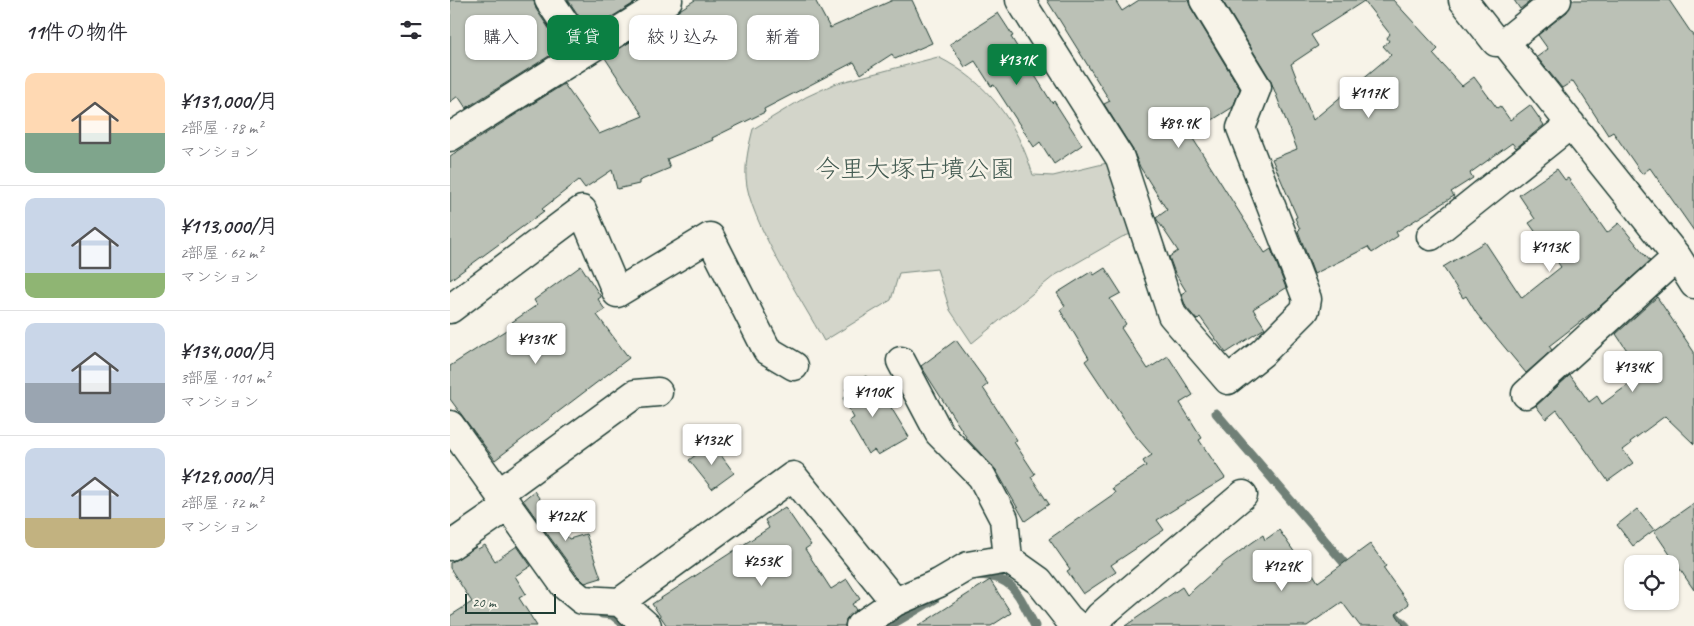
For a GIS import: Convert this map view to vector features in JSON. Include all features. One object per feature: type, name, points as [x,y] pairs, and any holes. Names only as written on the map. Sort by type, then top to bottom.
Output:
[{"type":"street","points":[[549,0],[559,15]]},
{"type":"street","points":[[619,30],[668,0]]},
{"type":"street","points":[[1020,0],[1120,158],[1172,315],[1228,380],[1262,353],[1305,310],[1307,299],[1241,128],[1257,87],[1204,0]]},
{"type":"street","points":[[1462,0],[1496,42],[1504,42],[1557,0]]},
{"type":"street","points":[[1504,42],[1677,257],[1694,284]]},
{"type":"street","points":[[452,131],[571,60]]},
{"type":"street","points":[[1431,236],[1571,124]]},
{"type":"street","points":[[450,309],[582,210],[617,293],[710,237],[767,350],[794,366]]},
{"type":"street","points":[[1526,394],[1677,257]]},
{"type":"street","points":[[901,361],[939,433],[982,477],[1004,519],[1008,559]]},
{"type":"street","points":[[450,546],[635,394],[658,392]]},
{"type":"street","points":[[450,424],[566,586],[582,600],[620,602],[647,626]]},
{"type":"street","points":[[620,602],[793,476],[895,602]]},
{"type":"street","points":[[860,626],[895,602],[939,583],[968,566],[1008,559],[1039,581],[1073,624],[1100,616],[1243,496]]},
{"type":"green space","name":"今里大塚古墳公園","points":[[938,57],[972,79],[998,105],[1018,138],[1033,175],[1053,176],[1107,163],[1131,234],[1122,237],[1054,276],[972,343],[950,310],[937,269],[899,273],[891,300],[824,341],[766,237],[749,195],[746,165],[753,129],[806,97],[834,84]]},
{"type":"building","points":[[450,0],[534,0],[536,9],[547,26],[547,57],[466,108],[458,96],[450,102]]},
{"type":"building","points":[[568,0],[639,0],[615,15],[578,15]]},
{"type":"building","points":[[695,0],[815,0],[830,28],[893,0],[912,0],[932,43],[895,59],[892,54],[861,74],[854,62],[764,109],[765,112],[712,138],[713,140],[667,159],[670,168],[639,181],[639,184],[617,189],[612,170],[585,188],[579,180],[542,209],[544,211],[450,280],[450,156],[564,84],[599,134],[643,116],[606,60],[619,60],[619,49],[629,43],[629,60],[737,60],[737,15],[672,15]]},
{"type":"building","points":[[1047,0],[1115,0],[1122,11],[1139,0],[1188,0],[1240,89],[1233,107],[1190,134],[1265,253],[1271,249],[1286,288],[1253,309],[1265,328],[1226,353],[1200,317],[1197,320],[1186,307],[1181,294],[1186,291],[1175,273],[1169,257],[1178,251],[1156,218],[1167,210],[1104,104],[1110,101]]},
{"type":"building","points":[[1222,0],[1393,0],[1438,49],[1433,54],[1462,86],[1474,77],[1497,108],[1500,106],[1510,120],[1530,105],[1544,125],[1516,148],[1512,143],[1470,173],[1473,178],[1451,192],[1454,196],[1396,232],[1398,236],[1372,253],[1368,247],[1314,274],[1298,231],[1300,229],[1295,218],[1297,217],[1272,159],[1297,149],[1270,79]],"holes":[[[1364,1],[1390,34],[1387,38],[1389,41],[1383,46],[1391,55],[1313,120],[1291,64],[1318,46],[1311,35]]]},
{"type":"building","points":[[1514,0],[1532,0],[1520,9]]},
{"type":"building","points":[[1572,0],[1669,0],[1694,37],[1694,231],[1650,168],[1642,174],[1613,132],[1608,135],[1573,81],[1562,88],[1537,57],[1548,49],[1538,35],[1567,12]]},
{"type":"building","points":[[998,13],[1052,103],[1054,101],[1082,145],[1054,164],[1040,142],[1034,147],[994,85],[991,86],[975,61],[965,67],[950,44]]},
{"type":"building","points":[[1557,169],[1565,180],[1568,178],[1607,233],[1619,223],[1650,261],[1598,308],[1549,346],[1552,350],[1526,373],[1477,314],[1466,296],[1463,298],[1443,267],[1485,242],[1522,298],[1561,267],[1529,223],[1535,219],[1519,195]]},
{"type":"building","points":[[581,266],[601,297],[598,299],[605,310],[597,315],[629,358],[495,460],[450,399],[450,366],[514,325],[512,322],[537,305],[534,300]]},
{"type":"building","points":[[1105,268],[1121,293],[1110,299],[1126,324],[1121,328],[1148,369],[1168,356],[1193,395],[1180,403],[1202,438],[1199,440],[1225,478],[1157,520],[1164,530],[1111,565],[1116,572],[1083,594],[1067,571],[1070,569],[1049,539],[1115,493],[1112,488],[1146,466],[1143,461],[1152,455],[1133,433],[1085,361],[1089,358],[1060,310],[1065,306],[1057,293],[1092,271],[1094,275]]},
{"type":"building","points":[[1657,297],[1694,352],[1694,444],[1665,416],[1630,442],[1631,444],[1623,450],[1633,463],[1608,481],[1557,410],[1546,419],[1536,406],[1570,375],[1589,402],[1597,396],[1602,404],[1643,374],[1616,334]]},
{"type":"building","points":[[956,340],[988,384],[983,388],[1017,440],[1014,442],[1035,474],[1031,477],[1049,504],[1025,521],[996,470],[968,440],[921,366]]},
{"type":"building","points":[[866,376],[877,393],[881,391],[909,437],[878,455],[874,450],[868,454],[849,421],[854,418],[843,398],[848,394],[845,389]]},
{"type":"building","points":[[712,443],[734,473],[712,489],[689,460]]},
{"type":"building","points":[[534,491],[569,539],[586,534],[601,578],[585,583],[577,575],[523,500]]},
{"type":"building","points":[[1694,503],[1694,590],[1679,568],[1679,555],[1670,555],[1654,531]]},
{"type":"building","points":[[785,507],[811,545],[805,549],[831,589],[847,579],[860,599],[852,604],[856,610],[846,619],[845,626],[667,626],[652,604],[769,528],[765,520]]},
{"type":"building","points":[[1637,509],[1654,530],[1633,546],[1617,525]]},
{"type":"building","points":[[1279,530],[1311,576],[1313,574],[1318,582],[1370,544],[1386,566],[1383,568],[1409,604],[1396,614],[1404,626],[1360,626],[1342,602],[1307,626],[1125,626],[1182,587],[1187,595],[1226,561],[1263,535],[1265,540]]},
{"type":"building","points":[[485,545],[495,561],[517,546],[531,566],[515,576],[526,594],[519,598],[537,626],[450,626],[450,616],[472,602],[450,568],[450,563],[476,547],[478,549]]},
{"type":"building","points":[[990,580],[1011,613],[991,626],[918,626]]},
{"type":"waterway","points":[[1216,413],[1351,571]]},
{"type":"waterway","points":[[979,575],[991,577],[1009,584],[1020,598],[1035,626]]},
{"type":"waterway","points":[[889,626],[935,599]]},
{"type":"waterway","points":[[602,614],[612,615],[626,626]]},
{"type":"waterway","points":[[1393,614],[1406,626]]}]
